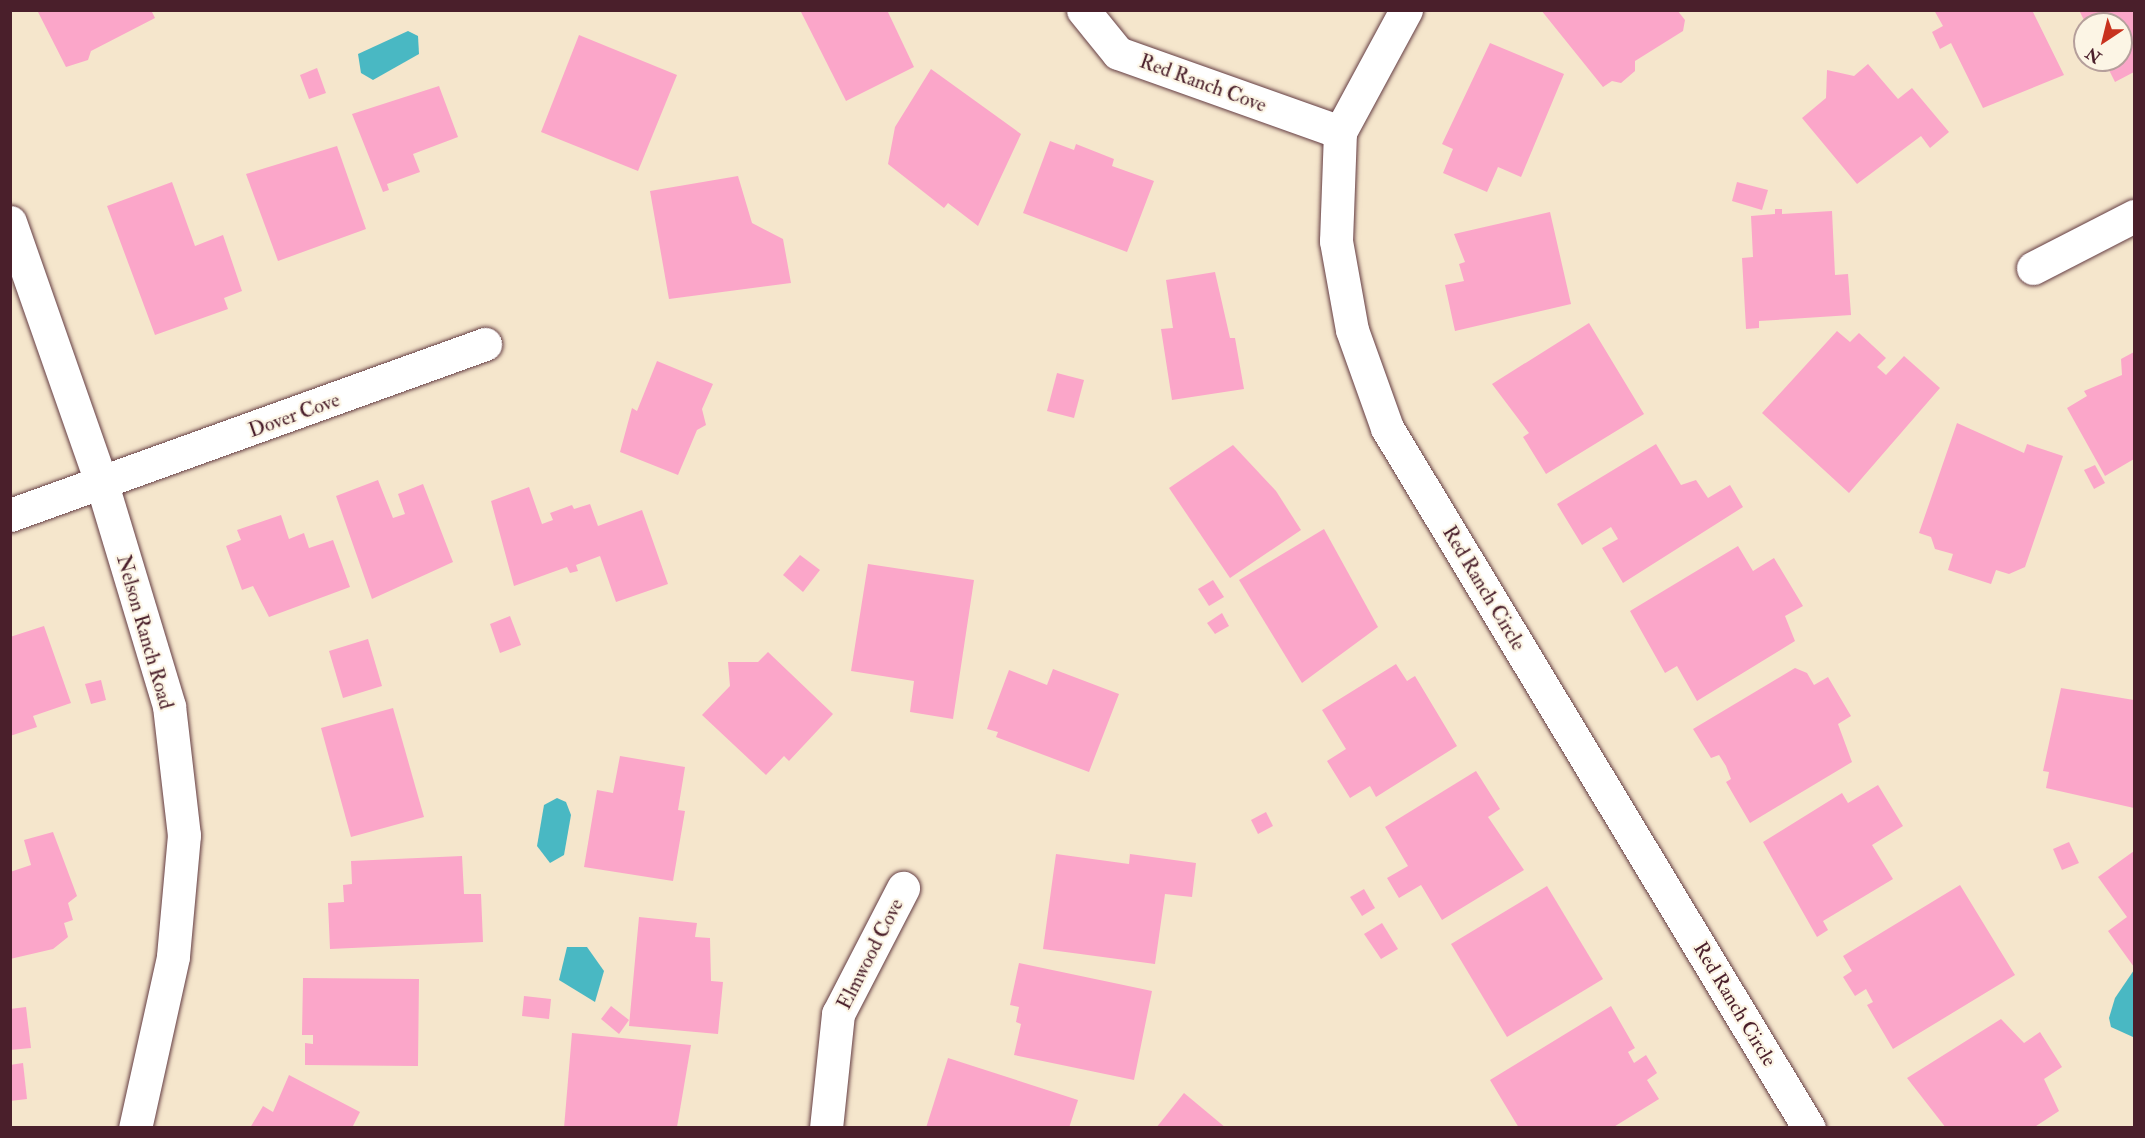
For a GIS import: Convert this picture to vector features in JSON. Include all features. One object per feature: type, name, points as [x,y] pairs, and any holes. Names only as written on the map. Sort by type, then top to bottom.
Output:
[{"type":"street","name":"Red Ranch Cove","points":[[1083,10],[1118,53],[1340,132]]},
{"type":"street","name":"Red Ranch Circle","points":[[1406,10],[1340,132],[1335,241],[1352,330],[1387,428],[1809,1128]]},
{"type":"street","points":[[2033,268],[2134,216]]},
{"type":"street","name":"Nelson Ranch Road","points":[[10,222],[102,484],[169,706],[184,835],[173,957],[135,1128]]},
{"type":"street","name":"Dover Cove","points":[[10,515],[102,484],[486,344]]},
{"type":"street","name":"Elmwood Cove","points":[[826,1128],[838,1014],[903,888]]},
{"type":"water","points":[[408,31],[418,36],[419,54],[373,80],[361,73],[358,54]]},
{"type":"water","points":[[557,798],[566,802],[571,815],[564,855],[550,863],[537,846],[544,805]]},
{"type":"water","points":[[567,947],[587,947],[604,971],[595,1002],[559,980]]},
{"type":"water","points":[[2134,970],[2133,1037],[2111,1027],[2109,1018],[2115,998]]},
{"type":"building","points":[[37,10],[151,10],[155,18],[91,51],[88,60],[66,67]]},
{"type":"building","points":[[800,10],[887,10],[914,67],[846,101]]},
{"type":"building","points":[[1541,10],[1677,10],[1685,20],[1683,31],[1635,61],[1635,71],[1621,83],[1612,81],[1603,87]]},
{"type":"building","points":[[1934,10],[2032,10],[2064,75],[1983,108],[1951,43],[1940,49],[1932,32],[1943,26]]},
{"type":"building","points":[[2079,10],[2134,10],[2134,72],[2115,82],[2110,72],[2133,72],[2133,12],[2080,12]]},
{"type":"building","points":[[579,35],[677,75],[638,171],[541,132]]},
{"type":"building","points":[[1490,43],[1564,74],[1521,177],[1498,167],[1487,192],[1443,173],[1453,149],[1442,144]]},
{"type":"building","points":[[1868,64],[1898,99],[1912,88],[1949,132],[1930,148],[1921,136],[1857,184],[1802,118],[1826,98],[1827,70],[1854,76]]},
{"type":"building","points":[[317,68],[326,93],[309,99],[300,75]]},
{"type":"building","points":[[931,69],[1021,134],[978,226],[948,203],[944,208],[888,164],[895,127]]},
{"type":"building","points":[[439,86],[458,137],[413,154],[420,172],[387,184],[389,190],[383,192],[352,114]]},
{"type":"building","points":[[1050,141],[1074,150],[1076,144],[1114,159],[1112,166],[1154,181],[1127,252],[1023,213]]},
{"type":"building","points":[[337,146],[366,229],[278,261],[246,174]]},
{"type":"building","points":[[738,176],[752,223],[783,239],[791,283],[669,299],[650,191]]},
{"type":"building","points":[[172,182],[195,246],[223,235],[242,291],[224,298],[228,309],[155,335],[107,206]]},
{"type":"building","points":[[1737,182],[1768,190],[1762,210],[1732,201]]},
{"type":"building","points":[[1775,209],[1782,209],[1782,214],[1832,211],[1835,275],[1848,274],[1851,315],[1759,321],[1759,328],[1746,329],[1742,258],[1753,257],[1751,216],[1775,214]]},
{"type":"building","points":[[1550,212],[1571,304],[1455,331],[1445,285],[1464,281],[1459,264],[1465,262],[1454,234]]},
{"type":"building","points":[[1215,272],[1230,338],[1235,338],[1244,389],[1172,400],[1161,329],[1173,328],[1166,280]]},
{"type":"building","points":[[1589,323],[1644,414],[1546,474],[1523,437],[1529,433],[1492,384]]},
{"type":"building","points":[[1837,331],[1850,342],[1859,333],[1886,358],[1877,367],[1886,375],[1904,356],[1940,388],[1849,493],[1762,413]]},
{"type":"building","points":[[2134,352],[2134,459],[2105,476],[2067,408],[2087,396],[2084,391],[2122,375],[2121,359]]},
{"type":"building","points":[[657,361],[713,384],[702,409],[706,425],[697,430],[678,475],[620,452],[632,408],[637,411]]},
{"type":"building","points":[[1057,373],[1084,380],[1074,418],[1047,411]]},
{"type":"building","points":[[1957,423],[2024,453],[2027,444],[2063,456],[2025,567],[2009,574],[1996,570],[1991,584],[1948,570],[1953,554],[1935,549],[1931,537],[1919,533]]},
{"type":"building","points":[[1656,444],[1681,485],[1696,480],[1708,498],[1730,485],[1743,507],[1623,583],[1602,548],[1618,539],[1611,527],[1582,545],[1557,504]]},
{"type":"building","points":[[1233,445],[1276,491],[1301,530],[1230,578],[1169,488]]},
{"type":"building","points":[[2095,465],[2105,483],[2094,489],[2084,470]]},
{"type":"building","points":[[378,480],[393,518],[405,514],[398,494],[423,484],[453,562],[372,599],[336,496]]},
{"type":"building","points":[[529,487],[542,524],[553,520],[550,513],[572,505],[574,509],[590,504],[598,526],[642,510],[668,584],[616,602],[600,556],[576,565],[578,571],[570,573],[567,567],[514,586],[491,501]]},
{"type":"building","points":[[281,515],[289,539],[304,533],[309,548],[333,540],[350,587],[269,617],[253,586],[242,590],[226,546],[241,540],[237,530]]},
{"type":"building","points":[[1324,529],[1378,627],[1302,683],[1239,580]]},
{"type":"building","points":[[1738,546],[1753,571],[1774,558],[1803,606],[1785,616],[1795,641],[1697,701],[1677,666],[1665,673],[1630,611]]},
{"type":"building","points":[[800,555],[820,570],[803,592],[783,575]]},
{"type":"building","points":[[868,564],[974,580],[953,719],[910,712],[914,681],[851,671]]},
{"type":"building","points":[[1213,580],[1224,597],[1209,606],[1198,589]]},
{"type":"building","points":[[1222,613],[1229,626],[1215,634],[1207,623]]},
{"type":"building","points":[[510,616],[521,645],[500,653],[490,624]]},
{"type":"building","points":[[44,626],[71,703],[33,716],[37,727],[10,736],[10,637]]},
{"type":"building","points":[[368,639],[382,686],[343,698],[329,651]]},
{"type":"building","points":[[768,652],[833,714],[789,761],[784,756],[766,775],[702,715],[730,686],[728,662],[758,662]]},
{"type":"building","points":[[1396,664],[1407,681],[1415,676],[1457,746],[1376,797],[1370,786],[1350,798],[1327,761],[1346,749],[1322,710]]},
{"type":"building","points":[[1795,668],[1807,673],[1814,685],[1828,677],[1851,716],[1838,724],[1852,762],[1750,823],[1726,782],[1731,779],[1726,766],[1719,755],[1711,758],[1693,729]]},
{"type":"building","points":[[1053,669],[1119,694],[1089,772],[996,737],[998,732],[987,729],[1009,670],[1047,685]]},
{"type":"building","points":[[101,680],[106,700],[91,704],[85,684]]},
{"type":"building","points":[[2061,688],[2134,700],[2134,808],[2046,788],[2049,772],[2043,771]]},
{"type":"building","points":[[393,708],[424,817],[351,837],[321,728]]},
{"type":"building","points":[[620,756],[685,767],[678,810],[685,811],[673,881],[584,867],[597,790],[613,793]]},
{"type":"building","points":[[1476,771],[1500,809],[1488,817],[1524,870],[1442,920],[1421,885],[1399,898],[1387,878],[1408,866],[1385,827]]},
{"type":"building","points":[[1878,785],[1903,826],[1872,845],[1893,879],[1823,921],[1828,930],[1817,937],[1763,842],[1842,793],[1848,803]]},
{"type":"building","points":[[1266,812],[1273,826],[1258,834],[1251,820]]},
{"type":"building","points":[[53,832],[77,896],[68,903],[73,920],[64,923],[68,937],[53,949],[10,959],[10,872],[31,865],[24,840]]},
{"type":"building","points":[[2069,842],[2079,863],[2062,870],[2053,849]]},
{"type":"building","points":[[2134,851],[2134,967],[2108,931],[2127,917],[2098,877]]},
{"type":"building","points":[[1056,854],[1129,864],[1130,854],[1196,863],[1192,897],[1165,894],[1155,964],[1043,949]]},
{"type":"building","points":[[462,856],[464,894],[481,894],[483,942],[330,949],[328,903],[344,902],[343,885],[352,884],[351,861]]},
{"type":"building","points":[[1960,885],[2015,975],[1893,1049],[1867,1005],[1873,1002],[1866,989],[1855,996],[1843,977],[1852,971],[1843,956]]},
{"type":"building","points":[[1547,886],[1603,979],[1507,1037],[1451,944]]},
{"type":"building","points":[[1364,889],[1375,908],[1362,916],[1350,897]]},
{"type":"building","points":[[639,917],[697,923],[695,937],[710,938],[711,981],[723,982],[718,1034],[629,1026]]},
{"type":"building","points":[[1382,923],[1398,949],[1381,959],[1364,934]]},
{"type":"building","points":[[1019,963],[1152,991],[1134,1080],[1014,1055],[1021,1024],[1016,1022],[1019,1007],[1010,1005]]},
{"type":"building","points":[[303,978],[419,979],[418,1066],[305,1065],[305,1043],[313,1044],[313,1035],[302,1035]]},
{"type":"building","points":[[524,996],[551,999],[549,1019],[522,1016]]},
{"type":"building","points":[[611,1006],[629,1020],[619,1034],[601,1019]]},
{"type":"building","points":[[1611,1006],[1635,1048],[1628,1052],[1634,1063],[1646,1055],[1657,1073],[1647,1080],[1659,1099],[1612,1128],[1519,1128],[1490,1080]]},
{"type":"building","points":[[26,1007],[31,1048],[10,1050],[10,1009]]},
{"type":"building","points":[[2001,1019],[2024,1043],[2040,1032],[2062,1067],[2044,1079],[2059,1111],[2033,1128],[1946,1128],[1907,1078]]},
{"type":"building","points":[[572,1033],[691,1045],[677,1127],[564,1128]]},
{"type":"building","points":[[948,1058],[1078,1100],[1069,1128],[926,1128]]},
{"type":"building","points":[[23,1063],[27,1099],[10,1101],[10,1065]]},
{"type":"building","points":[[289,1075],[360,1112],[352,1128],[250,1128],[263,1106],[273,1112]]},
{"type":"building","points":[[1184,1093],[1226,1128],[1156,1128]]}]
